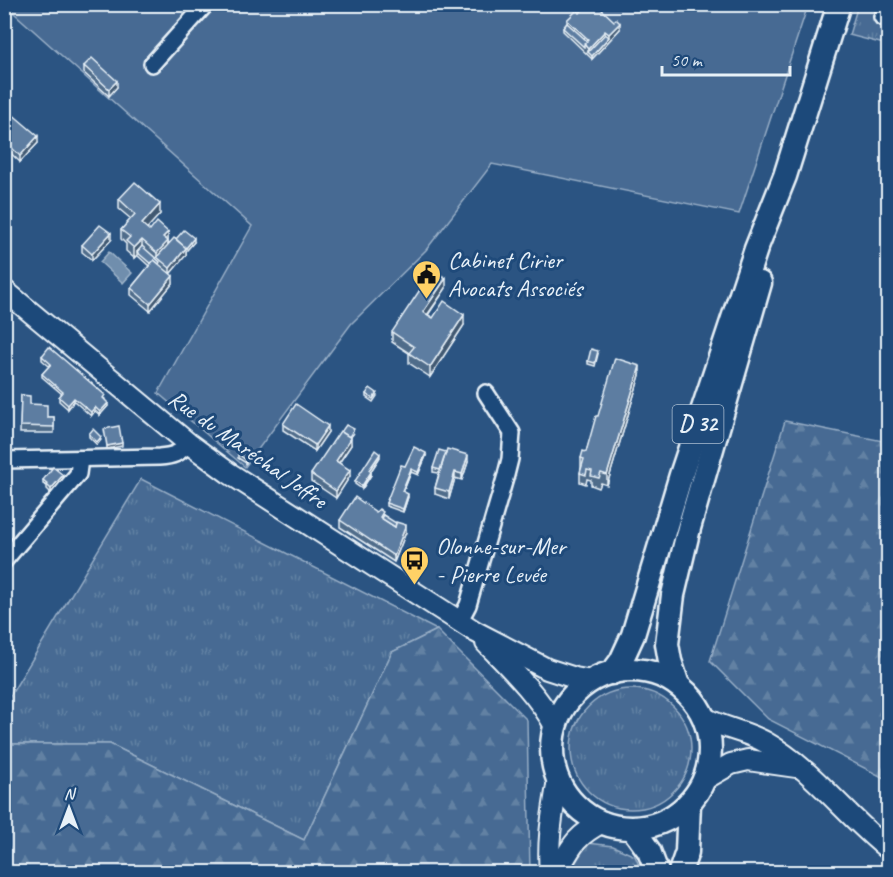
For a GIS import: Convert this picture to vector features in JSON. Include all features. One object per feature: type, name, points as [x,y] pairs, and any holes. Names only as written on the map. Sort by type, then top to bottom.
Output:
[{"type":"main road","name":"D 32","points":[[602,677],[621,661],[633,635],[720,356],[756,249],[785,176],[838,4]]},
{"type":"main road","name":"D 32","points":[[678,684],[667,644],[675,585],[769,251],[785,176]]},
{"type":"main road","points":[[633,672],[656,675],[678,684],[705,718],[709,738],[709,759],[705,779],[675,818],[657,826],[633,829],[603,822],[580,806],[558,779],[553,765],[552,744],[555,726],[568,700],[602,677],[633,672]]},
{"type":"main road","points":[[680,873],[687,852],[688,803]]},
{"type":"main road","points":[[633,829],[650,851],[657,873]]},
{"type":"street","points":[[152,63],[206,4]]},
{"type":"street","name":"Rue du Maréchal Joffre","points":[[4,290],[188,443],[230,473],[459,622],[548,669],[575,678],[602,677]]},
{"type":"street","points":[[459,622],[468,604],[510,459],[512,434],[486,393]]},
{"type":"street","points":[[4,459],[173,455],[183,451],[188,443]]},
{"type":"street","points":[[4,561],[78,474],[80,459]]},
{"type":"street","name":"Rue du Maréchal Joffre","points":[[476,632],[543,704],[555,726]]},
{"type":"street","points":[[705,718],[766,743],[800,767],[888,849]]},
{"type":"street","points":[[705,779],[730,764],[748,760],[800,767]]},
{"type":"street","points":[[550,873],[548,848],[550,822],[558,779]]},
{"type":"street","points":[[557,873],[574,842],[603,822]]},
{"type":"green space","points":[[5,5],[808,5],[739,214],[492,164],[426,250],[351,324],[245,467],[158,393],[252,226]]},
{"type":"green space","points":[[858,5],[888,5],[888,45],[849,35]]},
{"type":"green space","points":[[785,421],[888,442],[888,780],[768,719],[710,661]]},
{"type":"green space","points":[[141,479],[437,630],[392,652],[304,840],[110,744],[5,744],[4,706]]},
{"type":"green space","points":[[437,630],[527,720],[530,872],[5,872],[5,744],[110,744],[304,840],[392,652]]},
{"type":"green space","points":[[631,689],[654,693],[674,706],[687,726],[691,749],[687,772],[674,792],[654,805],[631,809],[608,805],[588,792],[575,772],[571,749],[575,726],[588,706],[608,693]]},
{"type":"green space","points":[[588,843],[613,846],[635,856],[642,872],[572,872],[572,868]]},
{"type":"shaded area","points":[[109,252],[132,273],[123,283],[100,262]]},
{"type":"building","points":[[588,4],[580,13],[578,11]]},
{"type":"building","points":[[588,4],[596,4],[614,21],[616,19],[620,23],[609,34],[605,31],[588,49],[584,44],[588,39],[567,20],[577,10],[580,13]]},
{"type":"building","points":[[567,23],[587,41],[584,47],[563,28]]},
{"type":"building","points":[[605,34],[609,37],[592,56],[588,52]]},
{"type":"building","points":[[92,58],[117,81],[109,89],[84,66]]},
{"type":"building","points":[[4,107],[38,136],[20,156],[4,140]]},
{"type":"building","points":[[135,182],[160,204],[142,224],[150,231],[157,222],[168,232],[163,237],[168,241],[157,253],[142,240],[134,248],[126,241],[130,237],[121,230],[135,214],[119,199]]},
{"type":"building","points":[[100,225],[111,233],[92,254],[82,245]]},
{"type":"building","points":[[184,230],[194,238],[186,248],[176,239]]},
{"type":"building","points":[[174,238],[186,248],[170,268],[157,257]]},
{"type":"building","points":[[142,246],[160,262],[159,264],[154,260],[151,264],[137,252]]},
{"type":"building","points":[[154,260],[173,276],[150,304],[131,288]]},
{"type":"building","points":[[433,270],[446,278],[423,312],[433,318],[444,301],[464,315],[430,367],[409,353],[414,347],[392,332]]},
{"type":"building","points":[[49,347],[105,395],[103,398],[108,403],[100,412],[95,407],[91,412],[74,398],[68,405],[59,397],[63,392],[42,374],[51,364],[42,356]]},
{"type":"building","points":[[591,349],[598,351],[595,363],[588,361]]},
{"type":"building","points":[[615,358],[640,366],[607,475],[601,473],[599,478],[591,476],[592,471],[587,470],[586,475],[580,473],[584,459],[581,458],[583,451],[586,452]]},
{"type":"building","points":[[370,388],[377,393],[373,399],[366,394]]},
{"type":"building","points":[[21,395],[30,396],[30,404],[47,405],[47,417],[54,417],[54,427],[20,426]]},
{"type":"building","points":[[296,404],[328,426],[315,445],[283,424]]},
{"type":"building","points":[[346,425],[354,429],[349,437],[341,432]]},
{"type":"building","points":[[119,426],[122,443],[107,446],[104,429]]},
{"type":"building","points":[[93,429],[101,437],[97,442],[89,434]]},
{"type":"building","points":[[340,431],[351,438],[336,461],[350,470],[336,491],[311,474]]},
{"type":"building","points":[[243,446],[251,452],[246,460],[238,454]]},
{"type":"building","points":[[414,447],[426,453],[418,472],[411,469],[402,491],[408,494],[403,509],[386,503],[401,465],[405,466]]},
{"type":"building","points":[[447,449],[468,455],[462,474],[455,472],[449,492],[435,488]]},
{"type":"building","points":[[375,450],[380,454],[362,486],[355,481]]},
{"type":"building","points":[[439,450],[446,452],[440,470],[433,468]]},
{"type":"building","points":[[53,467],[63,475],[51,489],[43,480]]},
{"type":"building","points":[[355,497],[376,512],[379,509],[383,512],[380,517],[395,527],[396,522],[406,525],[394,556],[340,520]]},
{"type":"building","points":[[383,515],[396,523],[395,527],[381,518]]},
{"type":"building","points":[[4,591],[11,597],[4,612]]},
{"type":"place","name":"Cabinet Cirier Avocats Associés","points":[[427,300]]},
{"type":"place","name":"Olonne-sur-Mer - Pierre Levée","points":[[415,586]]}]
